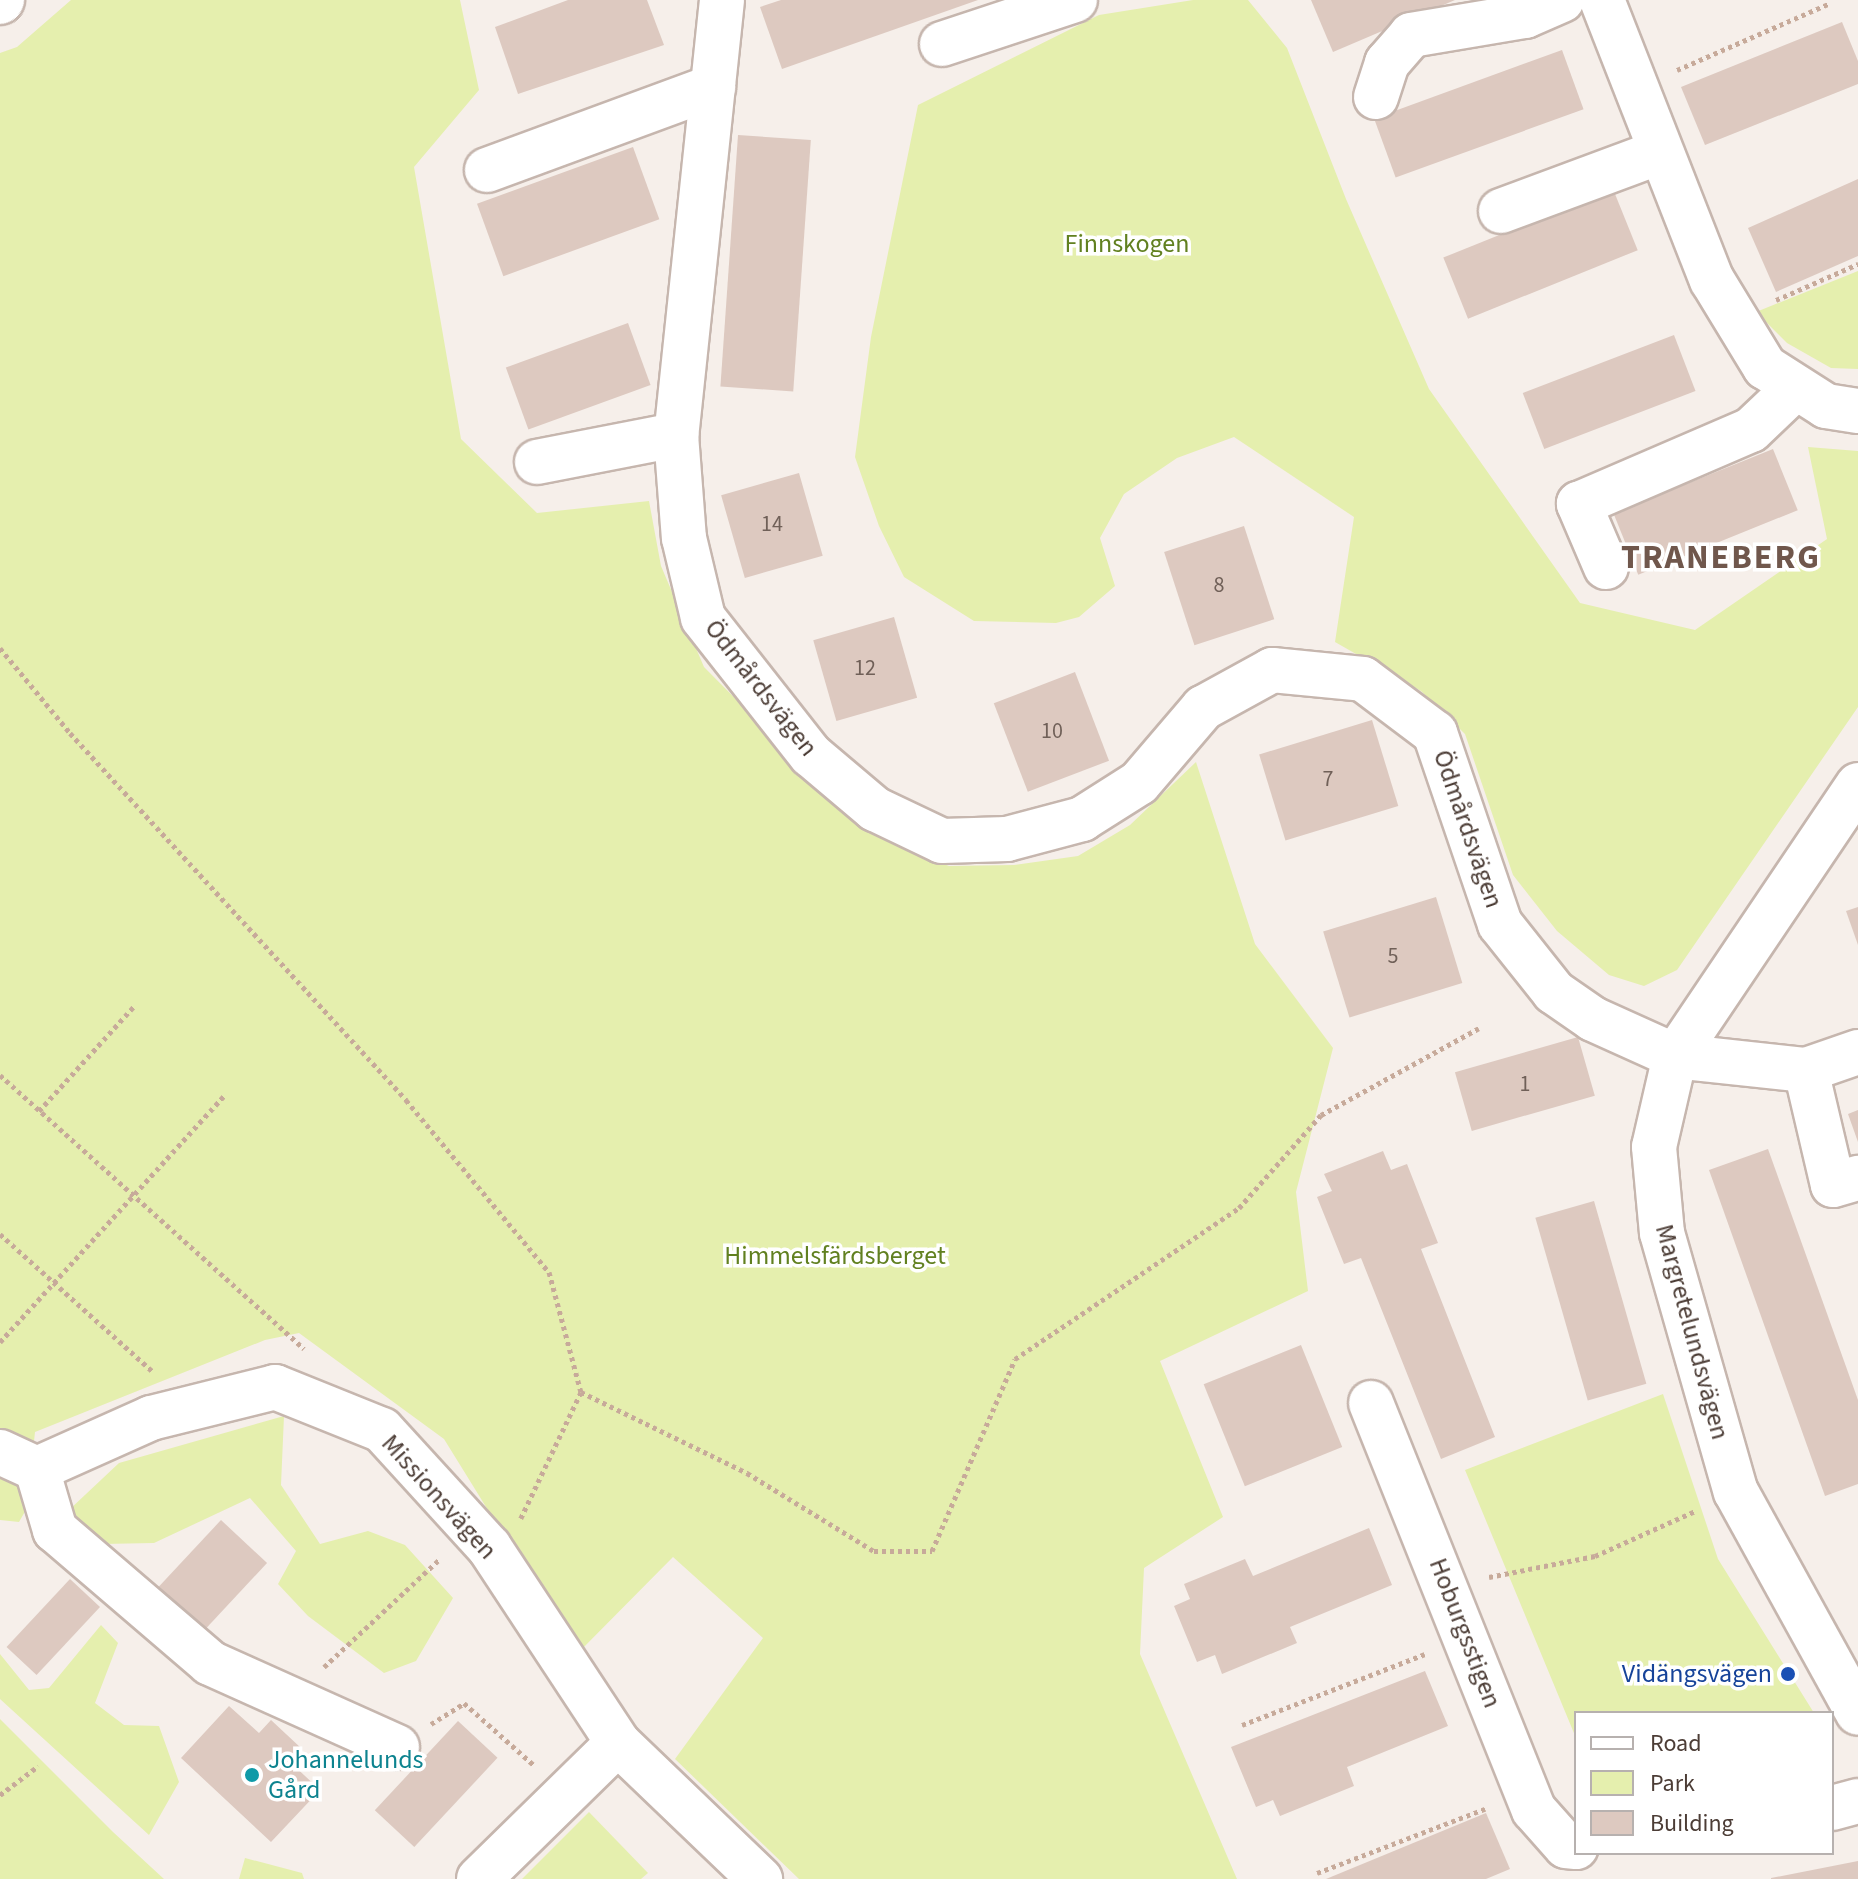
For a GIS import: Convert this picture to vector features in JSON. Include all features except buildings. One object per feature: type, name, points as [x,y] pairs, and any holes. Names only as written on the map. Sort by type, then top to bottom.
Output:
[{"type":"street","name":"Ödmårdsvägen","points":[[722,0],[676,435],[684,538],[703,618],[811,755],[875,809],[942,841],[1007,839],[1082,819],[1139,783],[1203,708],[1272,670],[1363,679],[1435,733],[1500,924],[1539,975],[1593,1019],[1675,1056],[1806,1070]]},
{"type":"street","points":[[942,44],[1075,0]]},
{"type":"street","points":[[1376,97],[1387,63],[1411,35],[1525,16],[1562,0]]},
{"type":"street","points":[[1602,0],[1712,280],[1765,367],[1794,389],[1826,406],[1858,411]]},
{"type":"street","points":[[487,170],[713,87]]},
{"type":"street","points":[[1501,211],[1660,152]]},
{"type":"street","points":[[1606,567],[1579,504],[1751,430],[1794,389]]},
{"type":"street","points":[[537,462],[676,435]]},
{"type":"street","name":"Margretelundsvägen","points":[[1858,785],[1675,1056],[1654,1147],[1662,1233],[1736,1492],[1858,1713]]},
{"type":"street","points":[[1858,1052],[1806,1070],[1833,1185],[1858,1178]]},
{"type":"street","name":"Missionsvägen","points":[[19,1460],[151,1418],[275,1387],[382,1430],[481,1538],[618,1743],[760,1879]]},
{"type":"street","name":"Hoburgsstigen","points":[[1371,1403],[1447,1586],[1534,1810],[1566,1846],[1574,1847]]},
{"type":"street","points":[[19,1460],[55,1530],[210,1663],[397,1747]]},
{"type":"street","points":[[493,1874],[618,1743]]},
{"type":"street","points":[[1834,1807],[1858,1801]]},
{"type":"path","points":[[1636,88],[1828,4]]},
{"type":"path","points":[[1735,318],[1858,264]]},
{"type":"path","points":[[0,648],[70,733],[406,1100],[549,1272],[581,1392],[519,1522],[481,1538],[290,1698]]},
{"type":"path","points":[[39,1111],[135,1005]]},
{"type":"path","points":[[581,1392],[747,1473],[874,1551],[932,1551],[1015,1359],[1239,1208],[1321,1115],[1479,1028]]},
{"type":"path","points":[[0,1075],[309,1355]]},
{"type":"path","points":[[0,1342],[225,1095]]},
{"type":"path","points":[[0,1234],[153,1372]]},
{"type":"path","points":[[1447,1586],[1595,1556],[1736,1492]]},
{"type":"path","points":[[1242,1725],[1467,1638]]},
{"type":"path","points":[[397,1747],[464,1703],[567,1793]]},
{"type":"path","points":[[0,1795],[38,1766]]},
{"type":"path","points":[[1317,1873],[1527,1794]]},
{"type":"green space","name":"Himmelsfärdsberget","points":[[71,0],[460,0],[479,90],[414,167],[461,439],[537,513],[649,501],[661,566],[704,667],[843,807],[907,850],[949,866],[1014,865],[1078,856],[1130,825],[1196,762],[1255,944],[1333,1048],[1296,1192],[1308,1291],[1160,1361],[1223,1517],[1144,1568],[1140,1654],[1237,1879],[799,1879],[675,1759],[763,1638],[673,1557],[577,1654],[444,1439],[299,1333],[265,1340],[35,1432],[27,1508],[19,1522],[0,1520],[0,53],[17,47]]},
{"type":"green space","name":"Finnskogen","points":[[1193,0],[1248,0],[1287,48],[1346,199],[1429,389],[1580,603],[1695,630],[1827,539],[1808,447],[1858,451],[1858,707],[1677,970],[1644,986],[1609,975],[1557,931],[1513,875],[1465,734],[1421,691],[1335,642],[1354,517],[1234,437],[1177,458],[1124,494],[1100,538],[1115,586],[1079,617],[1056,623],[974,621],[904,577],[879,526],[855,457],[871,337],[918,105],[1099,15]]},
{"type":"green space","points":[[1858,271],[1858,369],[1831,368],[1787,343],[1756,312]]},
{"type":"green space","points":[[1663,1394],[1718,1559],[1813,1711],[1574,1711],[1574,1733],[1465,1470]]},
{"type":"green space","points":[[284,1416],[281,1485],[320,1544],[368,1531],[405,1545],[453,1598],[416,1661],[384,1673],[308,1616],[278,1584],[296,1551],[250,1498],[154,1543],[102,1544],[69,1510],[119,1463]]},
{"type":"green space","points":[[101,1625],[118,1643],[95,1703],[124,1725],[159,1726],[179,1782],[149,1835],[0,1699],[0,1654],[29,1690],[49,1688]]},
{"type":"green space","points":[[0,1719],[113,1832],[164,1879],[0,1879]]},
{"type":"green space","points":[[589,1812],[648,1873],[641,1879],[522,1879]]},
{"type":"green space","points":[[245,1858],[302,1873],[304,1879],[239,1879]]},
{"type":"place","name":"Vidängsvägen","points":[[1788,1674]]},
{"type":"place","name":"Johannelunds Gård","points":[[252,1775]]},
{"type":"district","name":"TRANEBERG","points":[[1721,558]]}]
